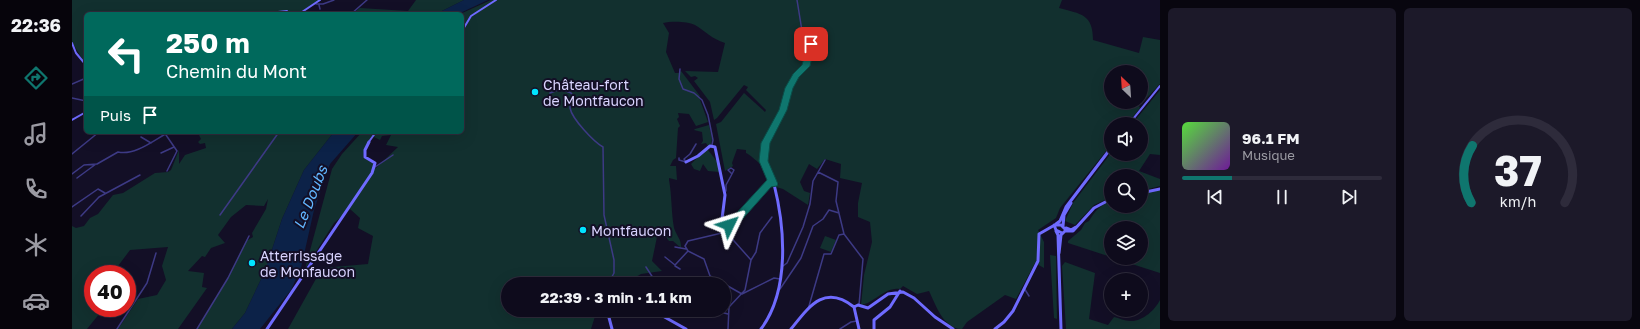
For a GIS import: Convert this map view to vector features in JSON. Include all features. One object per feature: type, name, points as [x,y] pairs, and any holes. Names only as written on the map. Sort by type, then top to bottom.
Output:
[{"type":"street","points":[[320,0],[318,5],[320,9]]},
{"type":"street","points":[[303,12],[334,0]]},
{"type":"street","points":[[353,12],[367,0]]},
{"type":"street","points":[[464,28],[471,16],[496,0]]},
{"type":"street","points":[[762,329],[770,316],[780,279],[785,252],[782,211],[774,184],[763,161],[766,143],[783,110],[789,88],[796,75],[806,66],[811,44],[811,42],[803,37],[798,0]]},
{"type":"street","points":[[275,12],[287,12]]},
{"type":"street","points":[[72,43],[76,53],[84,63]]},
{"type":"street","points":[[679,158],[679,160],[686,162],[695,158],[712,145],[713,140],[707,113],[702,100],[680,87],[678,81],[680,68]]},
{"type":"street","points":[[72,84],[84,79]]},
{"type":"street","points":[[1135,117],[1160,86]]},
{"type":"street","points":[[550,92],[561,89],[571,93],[573,96],[570,107],[572,114],[596,143],[603,147],[604,215],[614,260],[614,273],[612,277]]},
{"type":"street","points":[[72,98],[84,101]]},
{"type":"street","points":[[72,120],[84,113]]},
{"type":"street","points":[[72,154],[97,134]]},
{"type":"street","points":[[220,215],[278,134]]},
{"type":"street","points":[[374,134],[368,141],[364,155],[366,158],[374,161],[374,168]]},
{"type":"street","points":[[77,178],[96,164],[117,152],[128,154],[166,135],[177,151],[167,171]]},
{"type":"street","points":[[141,137],[151,143]]},
{"type":"street","points":[[686,162],[684,159],[690,154],[696,144]]},
{"type":"street","points":[[712,145],[715,147],[725,195]]},
{"type":"street","points":[[161,153],[174,147]]},
{"type":"street","points":[[267,329],[374,168],[393,155]]},
{"type":"street","points":[[995,329],[1009,317],[1038,261],[1039,234],[1055,225],[1104,157]]},
{"type":"street","points":[[783,266],[787,263],[802,227],[810,204],[813,181],[825,160]]},
{"type":"street","points":[[72,174],[84,165],[96,164]]},
{"type":"street","points":[[818,172],[833,178],[838,182],[836,201],[844,234],[863,259],[858,305]]},
{"type":"street","points":[[80,216],[105,193],[140,175]]},
{"type":"street","points":[[729,225],[724,223],[722,219],[726,185],[732,175]]},
{"type":"street","points":[[726,232],[729,225],[735,221],[768,183],[774,184]]},
{"type":"street","points":[[72,207],[98,189],[105,193]]},
{"type":"street","points":[[1148,192],[1160,189]]},
{"type":"street","points":[[1058,255],[1060,237],[1064,230],[1062,218],[1071,201]]},
{"type":"street","points":[[1048,229],[1072,232],[1094,208],[1104,203]]},
{"type":"street","points":[[777,290],[780,289],[786,278],[798,264],[813,226],[822,219],[829,210],[839,213]]},
{"type":"street","points":[[742,294],[745,290],[751,260],[756,252],[760,233],[772,217]]},
{"type":"street","points":[[1055,225],[1064,230]]},
{"type":"street","points":[[1055,225],[1058,255],[1061,329]]},
{"type":"street","points":[[726,232],[731,240],[741,247],[751,260]]},
{"type":"street","points":[[675,265],[687,250],[685,246],[690,240],[726,232]]},
{"type":"street","points":[[791,329],[809,306],[824,254],[831,254],[839,235],[844,234]]},
{"type":"street","points":[[197,329],[228,278],[249,236]]},
{"type":"street","points":[[675,247],[687,250],[704,259],[710,276],[742,294]]},
{"type":"street","points":[[117,329],[147,283],[156,253]]},
{"type":"street","points":[[665,257],[680,269]]},
{"type":"street","points":[[646,267],[652,277]]},
{"type":"street","points":[[731,305],[732,302],[742,294],[774,278],[780,279]]},
{"type":"street","points":[[1024,288],[1029,296]]},
{"type":"street","points":[[874,329],[874,320],[890,307],[900,291]]},
{"type":"street","points":[[854,307],[858,305],[868,308],[883,296],[900,291],[917,300],[932,314],[953,329]]},
{"type":"street","points":[[809,306],[822,300],[832,298],[845,300],[854,307],[859,329]]},
{"type":"street","points":[[609,317],[612,329]]},
{"type":"street","points":[[665,317],[686,329]]},
{"type":"street","points":[[728,329],[730,323],[729,317]]},
{"type":"street","points":[[840,329],[850,322],[857,321]]},
{"type":"green space","points":[[72,0],[321,0],[300,12],[84,12],[84,62],[72,42]]},
{"type":"green space","points":[[416,0],[464,0],[440,12],[355,12],[360,8],[408,11]]},
{"type":"green space","points":[[491,0],[1062,0],[1059,8],[1084,16],[1088,20],[1091,25],[1093,40],[1139,53],[1143,37],[1160,40],[1160,84],[1148,97],[1148,65],[1104,65],[1104,109],[1139,109],[1133,117],[1104,117],[1104,154],[1060,208],[1056,218],[1038,230],[1044,242],[1044,268],[1035,263],[1016,299],[1005,295],[967,322],[962,329],[955,328],[945,321],[929,291],[917,294],[903,286],[900,289],[885,292],[866,304],[861,305],[864,275],[872,242],[870,222],[858,217],[858,203],[862,183],[840,178],[841,164],[825,159],[817,169],[809,164],[800,182],[804,191],[810,193],[808,205],[783,189],[776,187],[779,184],[758,162],[746,153],[746,150],[737,149],[732,163],[733,166],[725,171],[716,124],[721,122],[744,93],[765,112],[766,110],[746,90],[748,87],[744,85],[714,120],[710,102],[694,81],[698,78],[695,76],[691,77],[685,71],[718,72],[725,43],[692,24],[679,22],[663,23],[669,33],[666,52],[675,73],[679,73],[681,71],[700,96],[699,97],[708,122],[696,126],[689,114],[678,113],[679,117],[677,119],[680,126],[678,128],[676,158],[670,166],[676,166],[677,180],[669,178],[669,180],[674,228],[680,240],[681,248],[673,241],[669,241],[661,230],[658,232],[652,261],[662,271],[641,274],[636,277],[501,277],[501,317],[595,317],[591,329],[288,329],[322,268],[368,264],[373,236],[358,228],[360,218],[350,209],[334,223],[305,269],[332,169],[342,154],[360,134],[464,134],[464,12]],"holes":[[[391,135],[386,145],[398,147],[376,168],[372,168],[374,164],[363,157],[365,147],[372,136],[380,140],[382,136]]]},
{"type":"green space","points":[[1160,90],[1160,155],[1150,154],[1148,157],[1148,117],[1138,117],[1144,109],[1148,109],[1148,105]]},
{"type":"green space","points":[[709,125],[712,139],[711,144],[708,146],[706,143],[701,144],[703,141],[702,132],[694,130]]},
{"type":"green space","points":[[199,134],[332,134],[304,170],[282,219],[265,271],[245,313],[232,329],[197,329],[228,278],[246,241],[253,237],[252,233],[266,209],[268,199],[264,206],[246,205],[231,217],[218,235],[225,243],[211,248],[205,257],[202,256],[188,271],[204,273],[202,287],[207,288],[178,329],[118,329],[126,317],[136,317],[136,302],[138,299],[157,295],[166,280],[162,266],[168,247],[130,250],[119,265],[84,265],[84,317],[97,317],[87,329],[72,329],[72,226],[76,228],[84,226],[90,218],[98,214],[113,195],[123,193],[155,173],[168,172],[171,170],[179,150],[179,164],[185,155],[206,148],[205,143],[200,144],[198,142],[201,139]]},
{"type":"green space","points":[[705,150],[708,150],[719,164],[720,172],[708,171],[703,164],[700,171],[694,169],[691,164]]},
{"type":"green space","points":[[1105,161],[1145,161],[1140,169],[1104,169],[1104,200],[1094,205],[1075,225],[1065,221],[1073,203]]},
{"type":"green space","points":[[1148,174],[1160,179],[1160,186],[1148,189]]},
{"type":"green space","points":[[1160,190],[1160,273],[1135,265],[1148,265],[1148,221],[1104,221],[1104,255],[1068,243],[1068,241],[1081,230],[1085,223],[1089,221],[1096,211],[1104,204],[1104,213],[1148,213],[1148,193]]},
{"type":"green space","points":[[825,236],[836,240],[831,252],[820,248]]},
{"type":"green space","points":[[1050,255],[1056,256],[1057,319],[1054,318]]},
{"type":"green space","points":[[1065,262],[1095,273],[1089,319],[1108,325],[1114,317],[1126,321],[1139,320],[1143,317],[1148,317],[1160,300],[1160,329],[1066,329],[1062,266]]},
{"type":"water","points":[[464,0],[488,0],[462,12],[440,12]]},
{"type":"water","name":"Le Doubs","points":[[332,134],[356,134],[330,164],[314,210],[301,268],[291,290],[260,329],[232,329],[245,313],[265,271],[282,219],[304,170]]},
{"type":"place","name":"Château-fort de Montfaucon","points":[[535,92]]},
{"type":"place","name":"Montfaucon","points":[[583,230]]},
{"type":"place","name":"Atterrissage de Monfaucon","points":[[252,263]]},
{"type":"route","points":[[729,225],[735,221],[768,183],[770,182],[774,184],[763,161],[763,152],[767,137],[783,110],[789,88],[796,75],[806,66],[811,44]]}]
